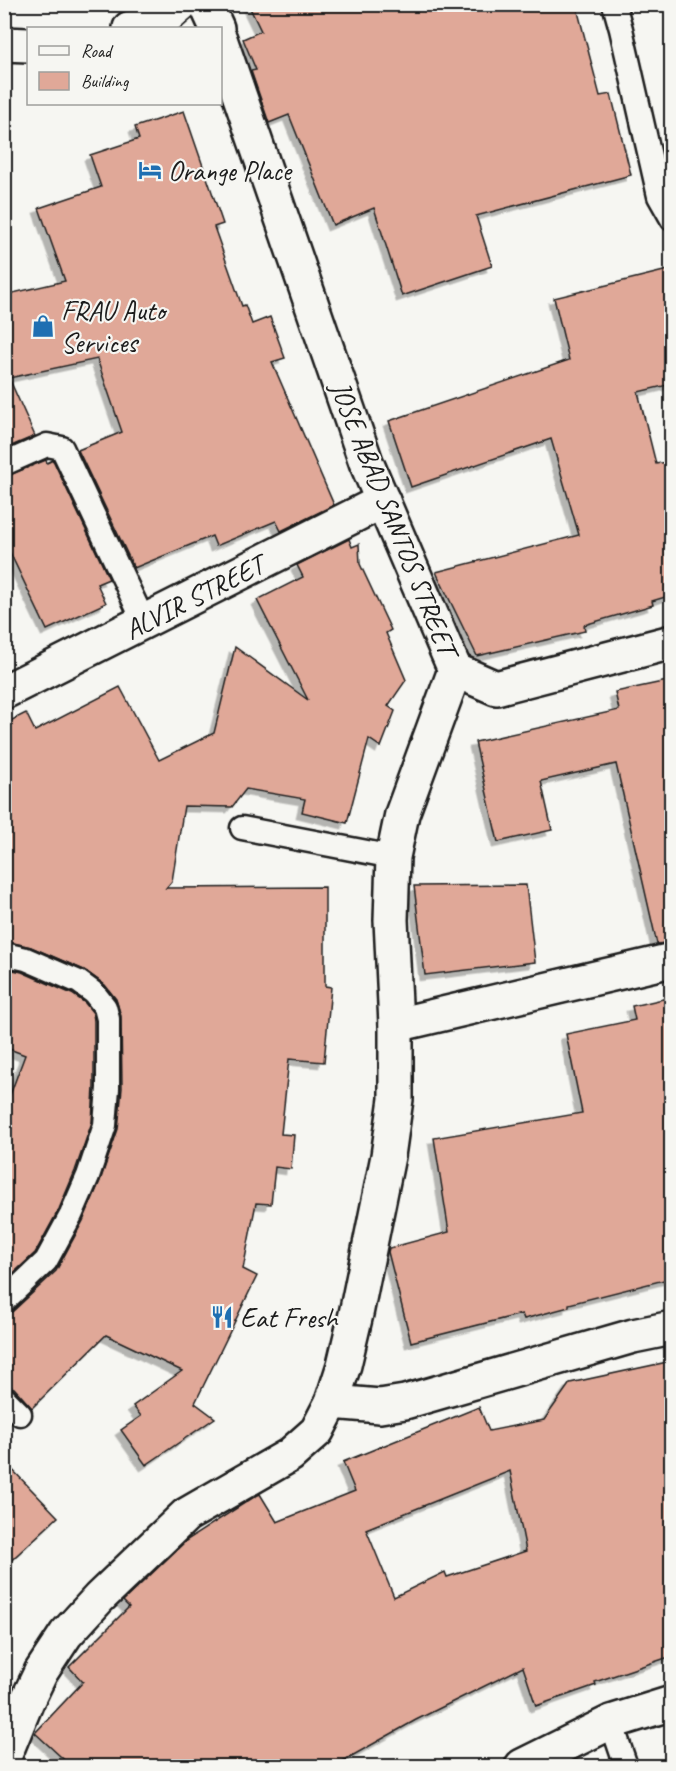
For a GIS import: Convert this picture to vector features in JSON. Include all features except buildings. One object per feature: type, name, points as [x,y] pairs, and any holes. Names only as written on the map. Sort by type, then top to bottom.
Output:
[{"type":"street","points":[[134,27],[165,18],[182,4]]},
{"type":"street","points":[[206,4],[217,27]]},
{"type":"street","points":[[4,44],[27,45]]},
{"type":"street","name":"JOSE ABAD SANTOS STREET","points":[[4,1757],[41,1672],[66,1634],[92,1605],[186,1515],[290,1455],[317,1431],[332,1402],[356,1314],[388,1156],[396,1099],[396,1025],[391,920],[393,857],[402,814],[455,670],[366,462],[222,45]]},
{"type":"street","name":"ALVIR STREET","points":[[4,692],[383,501]]},
{"type":"street","points":[[455,670],[496,688],[672,642]]},
{"type":"street","points":[[396,1025],[672,960]]},
{"type":"street","points":[[332,1402],[380,1406],[405,1401],[633,1336],[672,1328]]},
{"type":"street","points":[[522,1767],[610,1722],[672,1703]]},
{"type":"lane","points":[[614,4],[660,196],[672,219]]},
{"type":"lane","points":[[4,464],[47,445],[62,448],[144,622]]},
{"type":"lane","points":[[242,828],[393,857]]},
{"type":"lane","points":[[4,954],[26,959],[79,982],[94,993],[105,1007],[108,1019],[108,1088],[105,1125],[88,1176],[71,1215],[46,1261],[4,1301]]},
{"type":"lane","points":[[610,1722],[626,1767]]},
{"type":"place","name":"Orange Place","points":[[150,170]]},
{"type":"place","name":"FRAU Auto Services","points":[[43,326]]},
{"type":"place","name":"Eat Fresh","points":[[222,1317]]}]
